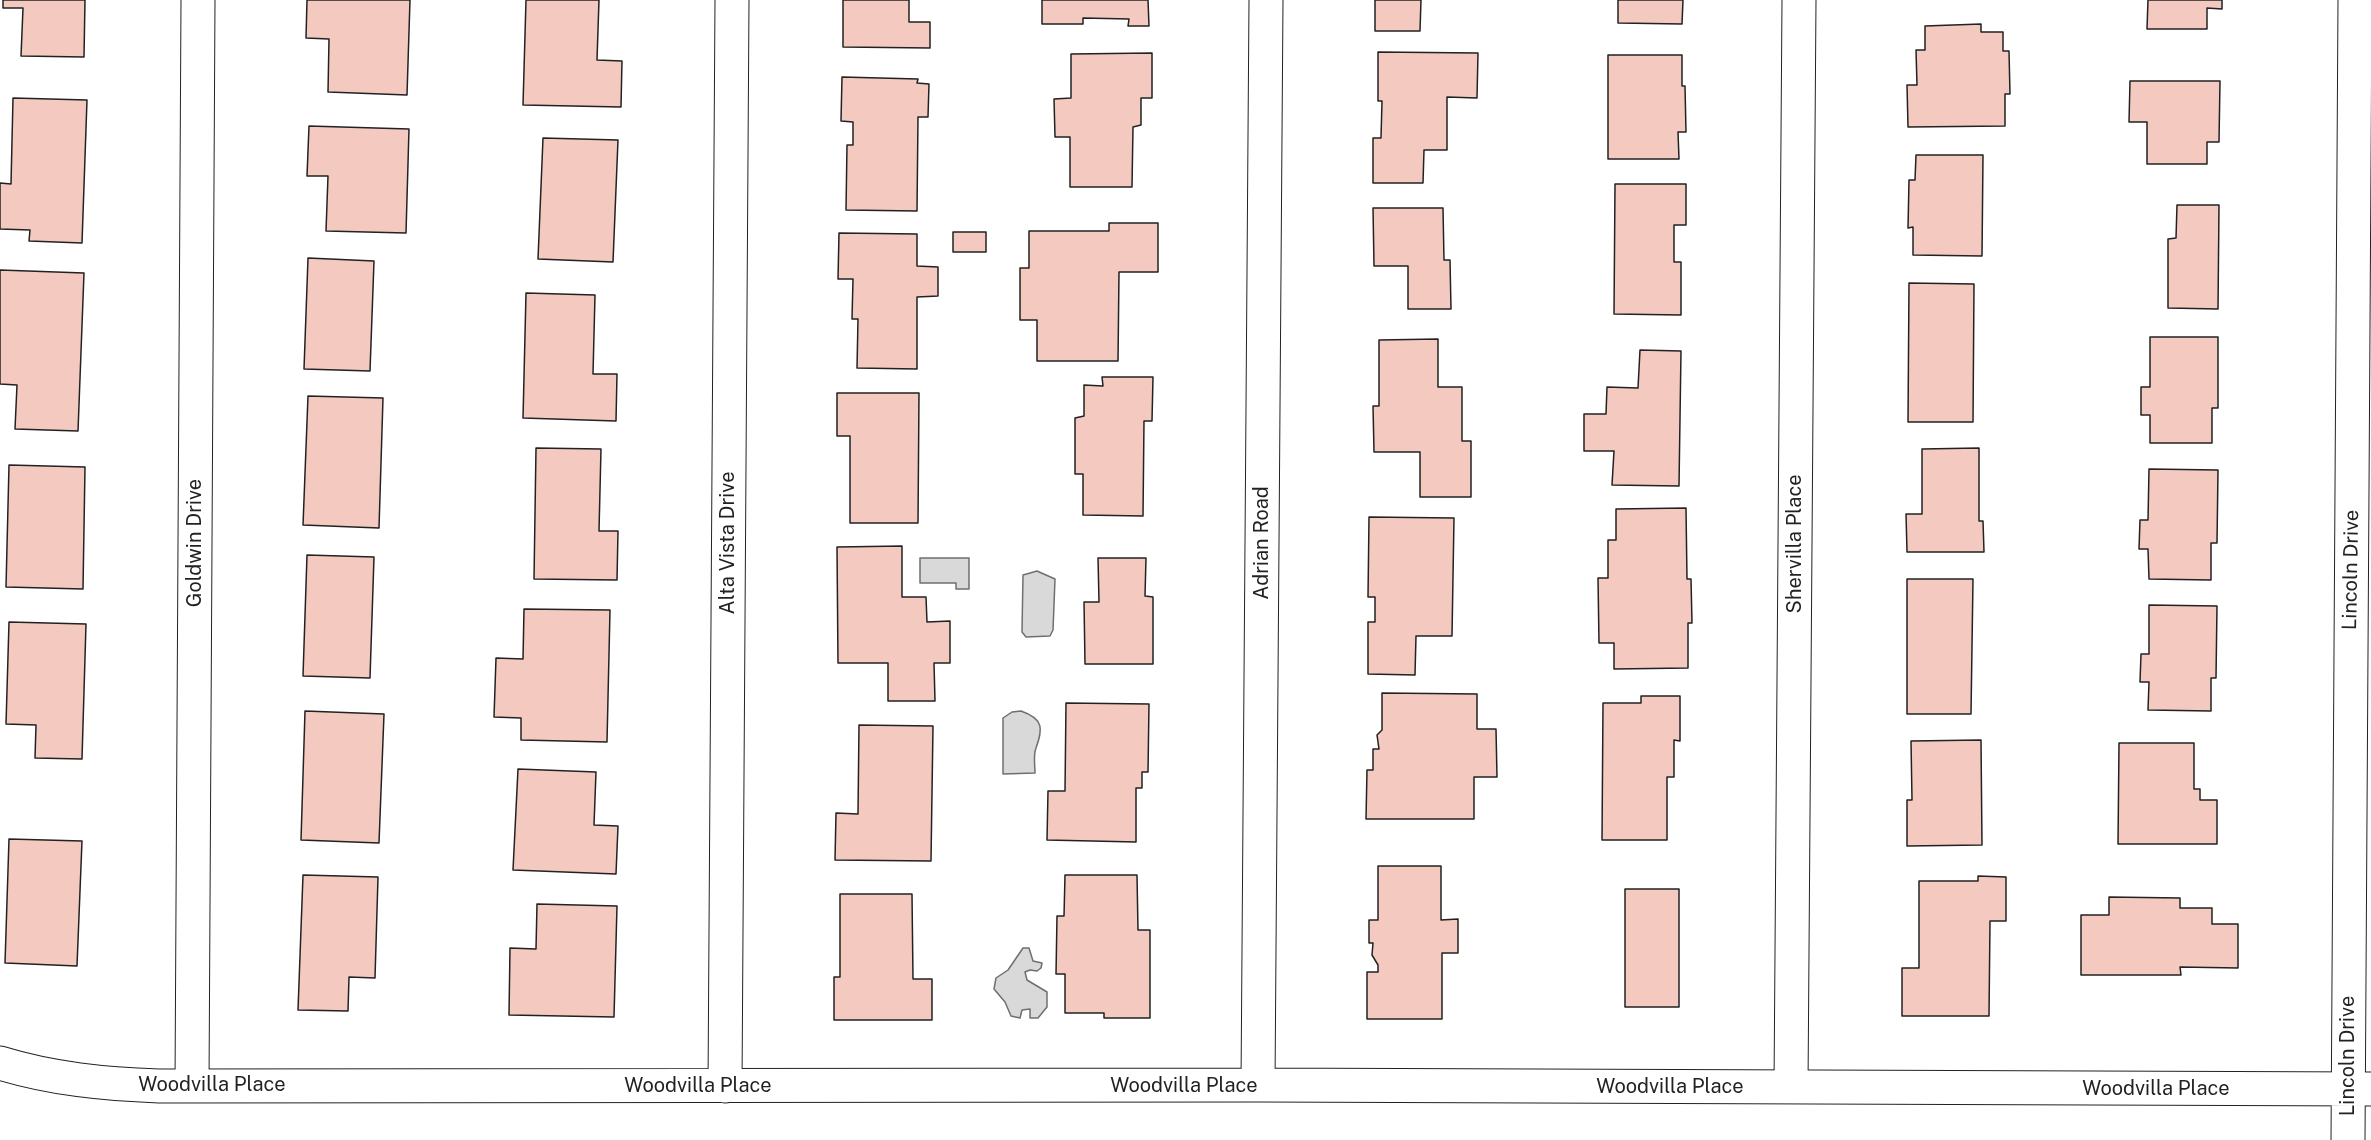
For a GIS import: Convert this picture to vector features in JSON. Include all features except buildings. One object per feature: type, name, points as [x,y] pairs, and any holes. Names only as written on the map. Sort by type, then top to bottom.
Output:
[{"type":"street","name":"Goldwin Drive","points":[[192,1086],[198,0]]},
{"type":"street","name":"Alta Vista Drive","points":[[725,1086],[732,0]]},
{"type":"street","name":"Adrian Road","points":[[1258,1085],[1266,0]]},
{"type":"street","name":"Shervilla Place","points":[[1791,1087],[1799,0]]},
{"type":"street","name":"Lincoln Drive","points":[[2348,1140],[2360,1090],[2355,0]]},
{"type":"street","name":"Woodvilla Place","points":[[0,1063],[86,1081],[192,1086],[1258,1085],[2360,1090]]},
{"type":"shaded area","points":[[920,558],[969,558],[969,589],[956,589],[956,583],[920,583]]},
{"type":"shaded area","points":[[1037,571],[1055,579],[1053,630],[1050,636],[1026,637],[1022,632],[1023,575]]},
{"type":"shaded area","points":[[1021,711],[1034,717],[1040,725],[1035,754],[1035,773],[1003,774],[1003,718],[1012,712]]},
{"type":"shaded area","points":[[1023,948],[1029,948],[1033,961],[1042,963],[1041,968],[1037,971],[1025,972],[1027,980],[1047,992],[1047,1007],[1038,1018],[1030,1018],[1030,1009],[1022,1010],[1020,1018],[1011,1016],[1005,1002],[994,989],[996,978],[1008,970]]}]
